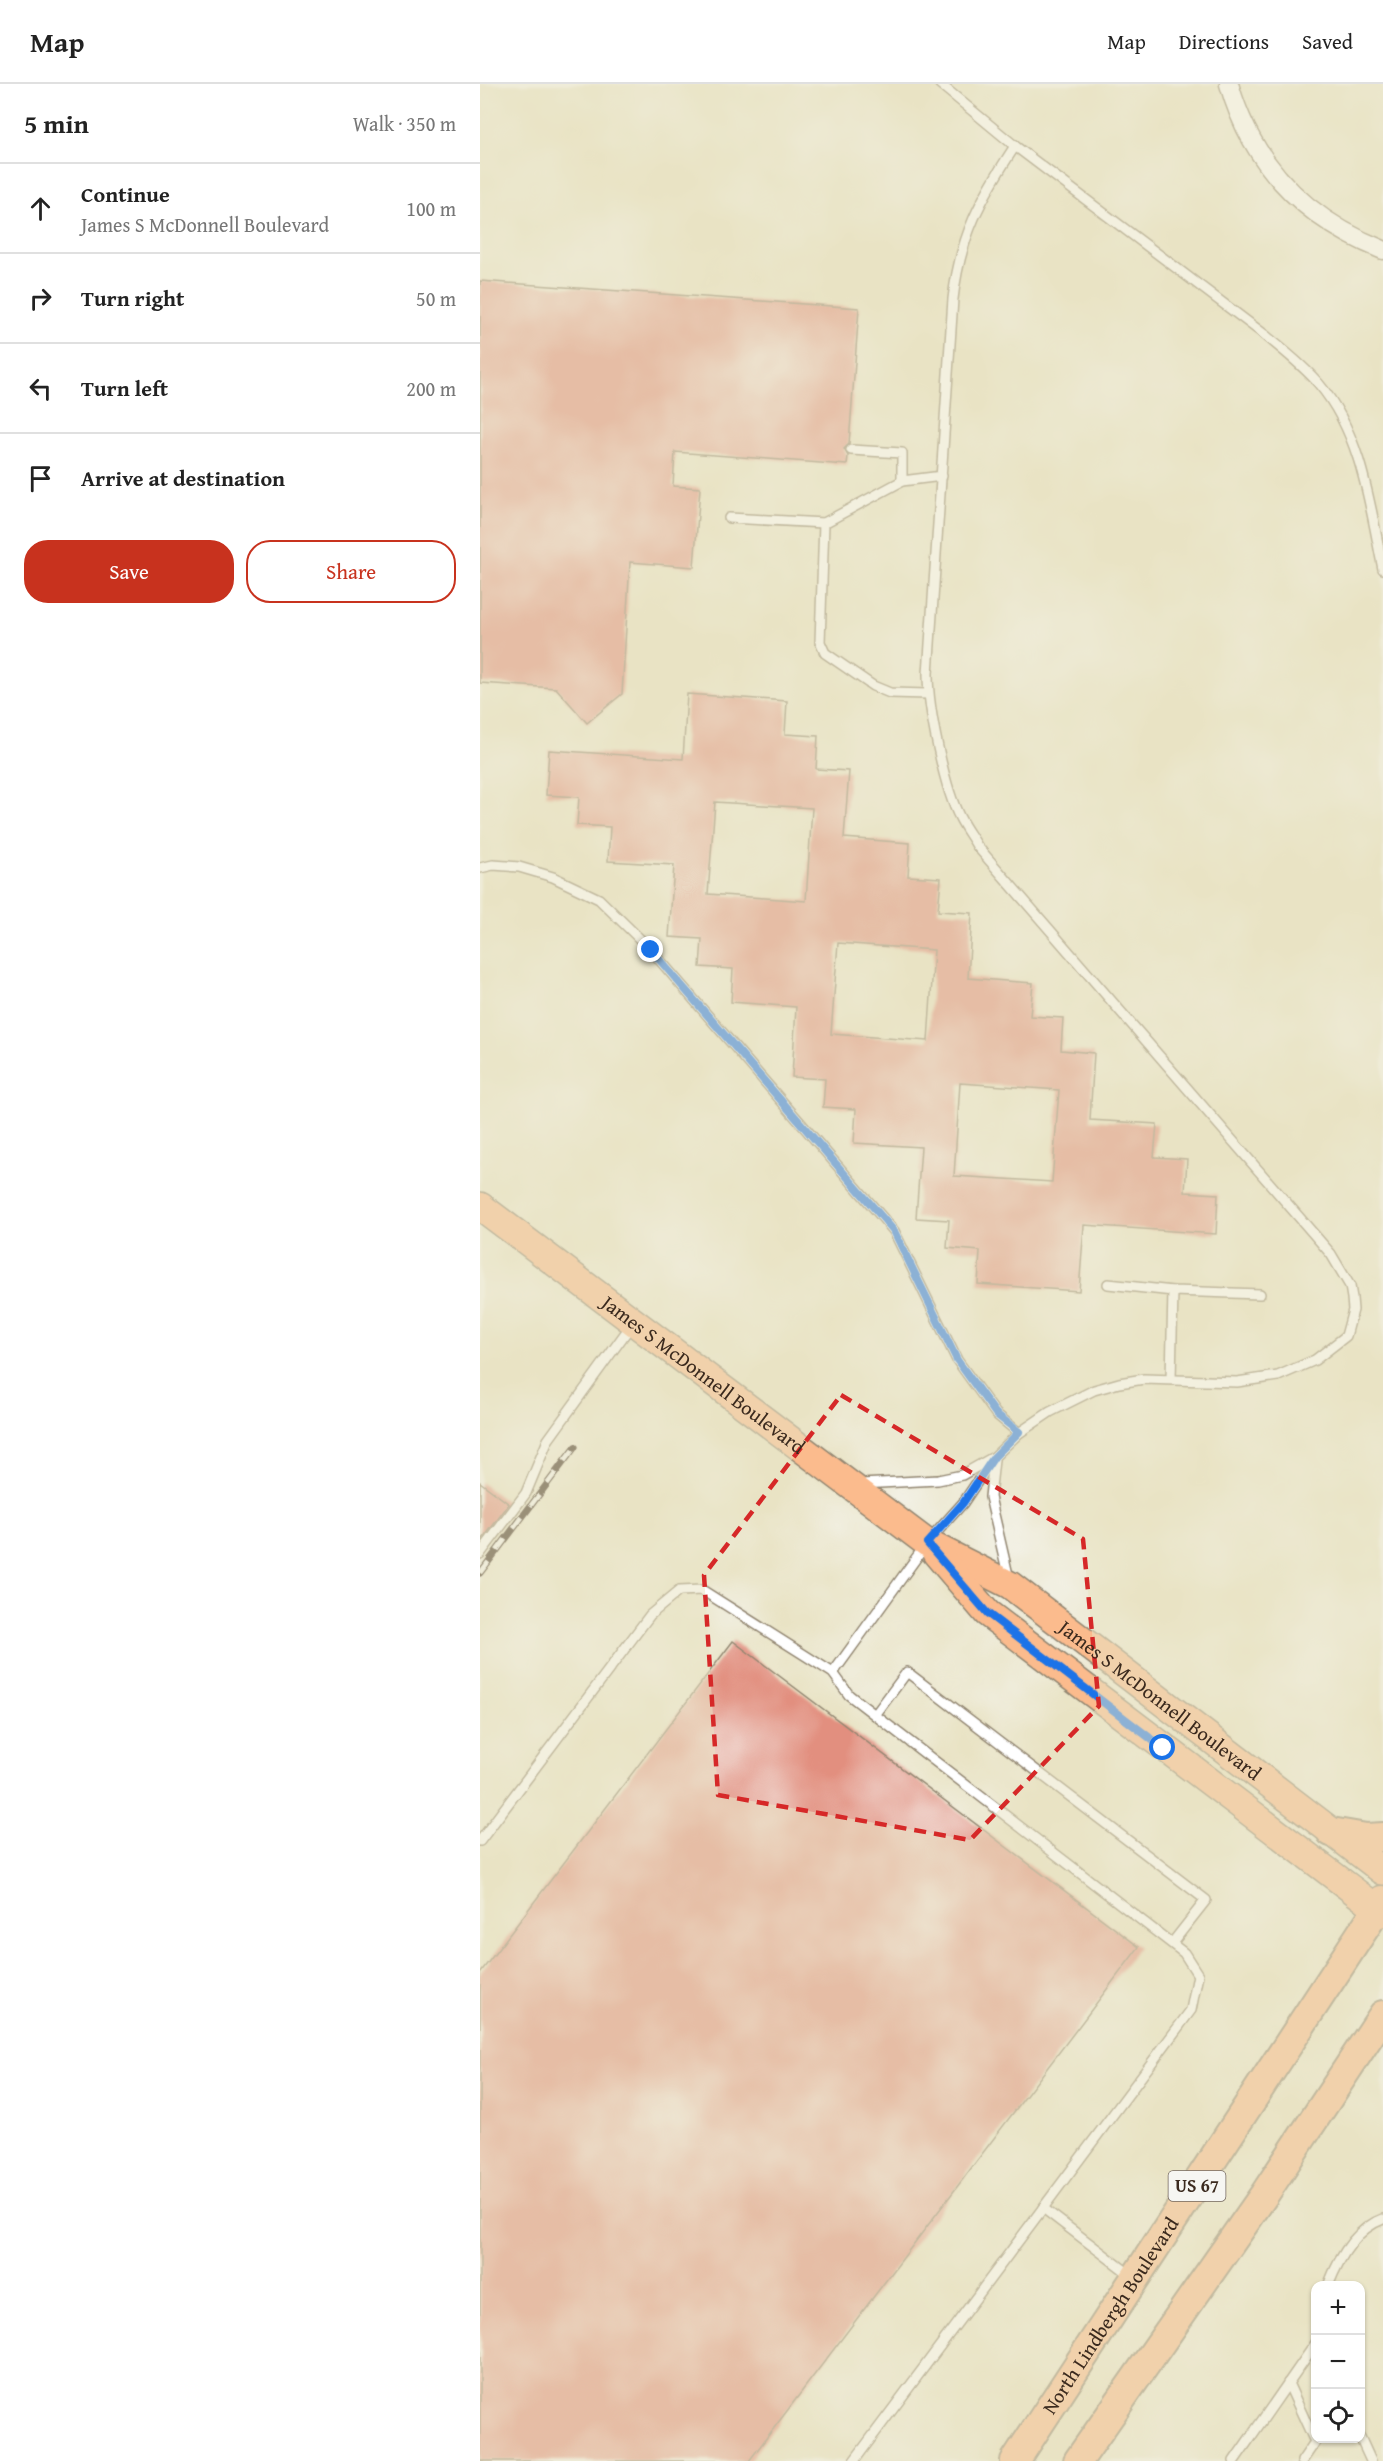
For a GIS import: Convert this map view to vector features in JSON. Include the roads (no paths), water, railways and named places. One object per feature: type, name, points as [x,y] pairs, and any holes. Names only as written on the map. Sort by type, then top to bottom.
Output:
[{"type":"highway","points":[[1331,1832],[1366,1838],[1383,1837]]},
{"type":"highway","name":"North Lindbergh Boulevard","points":[[1015,2461],[1381,1907]]},
{"type":"highway","name":"US 67","points":[[1078,2461],[1264,2195],[1383,2015]]},
{"type":"main road","name":"James S McDonnell Boulevard","points":[[480,1206],[927,1543],[1010,1585],[1383,1870]]},
{"type":"main road","name":"James S McDonnell Boulevard","points":[[927,1543],[987,1613],[1381,1907]]},
{"type":"street","points":[[1229,84],[1253,143],[1276,178],[1323,219],[1383,250]]},
{"type":"lane","points":[[940,84],[1015,146],[1265,335],[1299,363],[1319,384],[1347,428],[1360,465],[1383,569]]},
{"type":"lane","points":[[833,1673],[927,1543],[963,1503],[994,1457],[1019,1432],[1050,1412],[1094,1390],[1119,1383],[1144,1379],[1236,1382],[1278,1376],[1315,1360],[1346,1336],[1353,1310],[1350,1286],[1338,1264],[1311,1229],[977,846],[960,818],[952,798],[928,694],[956,270],[966,233],[986,189],[1015,146]]},
{"type":"lane","points":[[851,450],[902,453],[902,481]]},
{"type":"lane","points":[[729,518],[824,523],[902,481],[942,476]]},
{"type":"lane","points":[[824,523],[820,642],[825,653],[873,686],[891,693],[928,694]]},
{"type":"lane","points":[[480,868],[493,865],[519,867],[553,877],[599,899],[651,950],[894,1231],[957,1360],[996,1414],[1019,1432]]},
{"type":"lane","points":[[1108,1284],[1173,1291],[1260,1294]]},
{"type":"lane","points":[[1171,1379],[1173,1291]]},
{"type":"lane","points":[[480,1554],[526,1493],[548,1440],[634,1322]]},
{"type":"lane","points":[[850,1484],[938,1480],[962,1475],[994,1457]]},
{"type":"lane","points":[[994,1457],[990,1497],[1010,1585]]},
{"type":"lane","points":[[480,1841],[650,1615],[679,1591],[702,1590],[833,1673],[849,1695],[1173,1942],[1184,1953],[1198,1975],[1191,2010],[854,2461]]},
{"type":"lane","points":[[875,1715],[907,1672],[944,1700],[1206,1900],[1173,1942]]},
{"type":"lane","points":[[1043,2208],[1136,2279]]},
{"type":"lane","points":[[1330,2281],[1337,2262],[1359,2235],[1383,2219]]},
{"type":"lane","points":[[1234,2461],[1311,2350]]},
{"type":"lane","points":[[1288,2384],[1315,2442],[1302,2461]]},
{"type":"lane","points":[[1363,2443],[1371,2461]]},
{"type":"railway","points":[[480,1573],[575,1447]]}]
